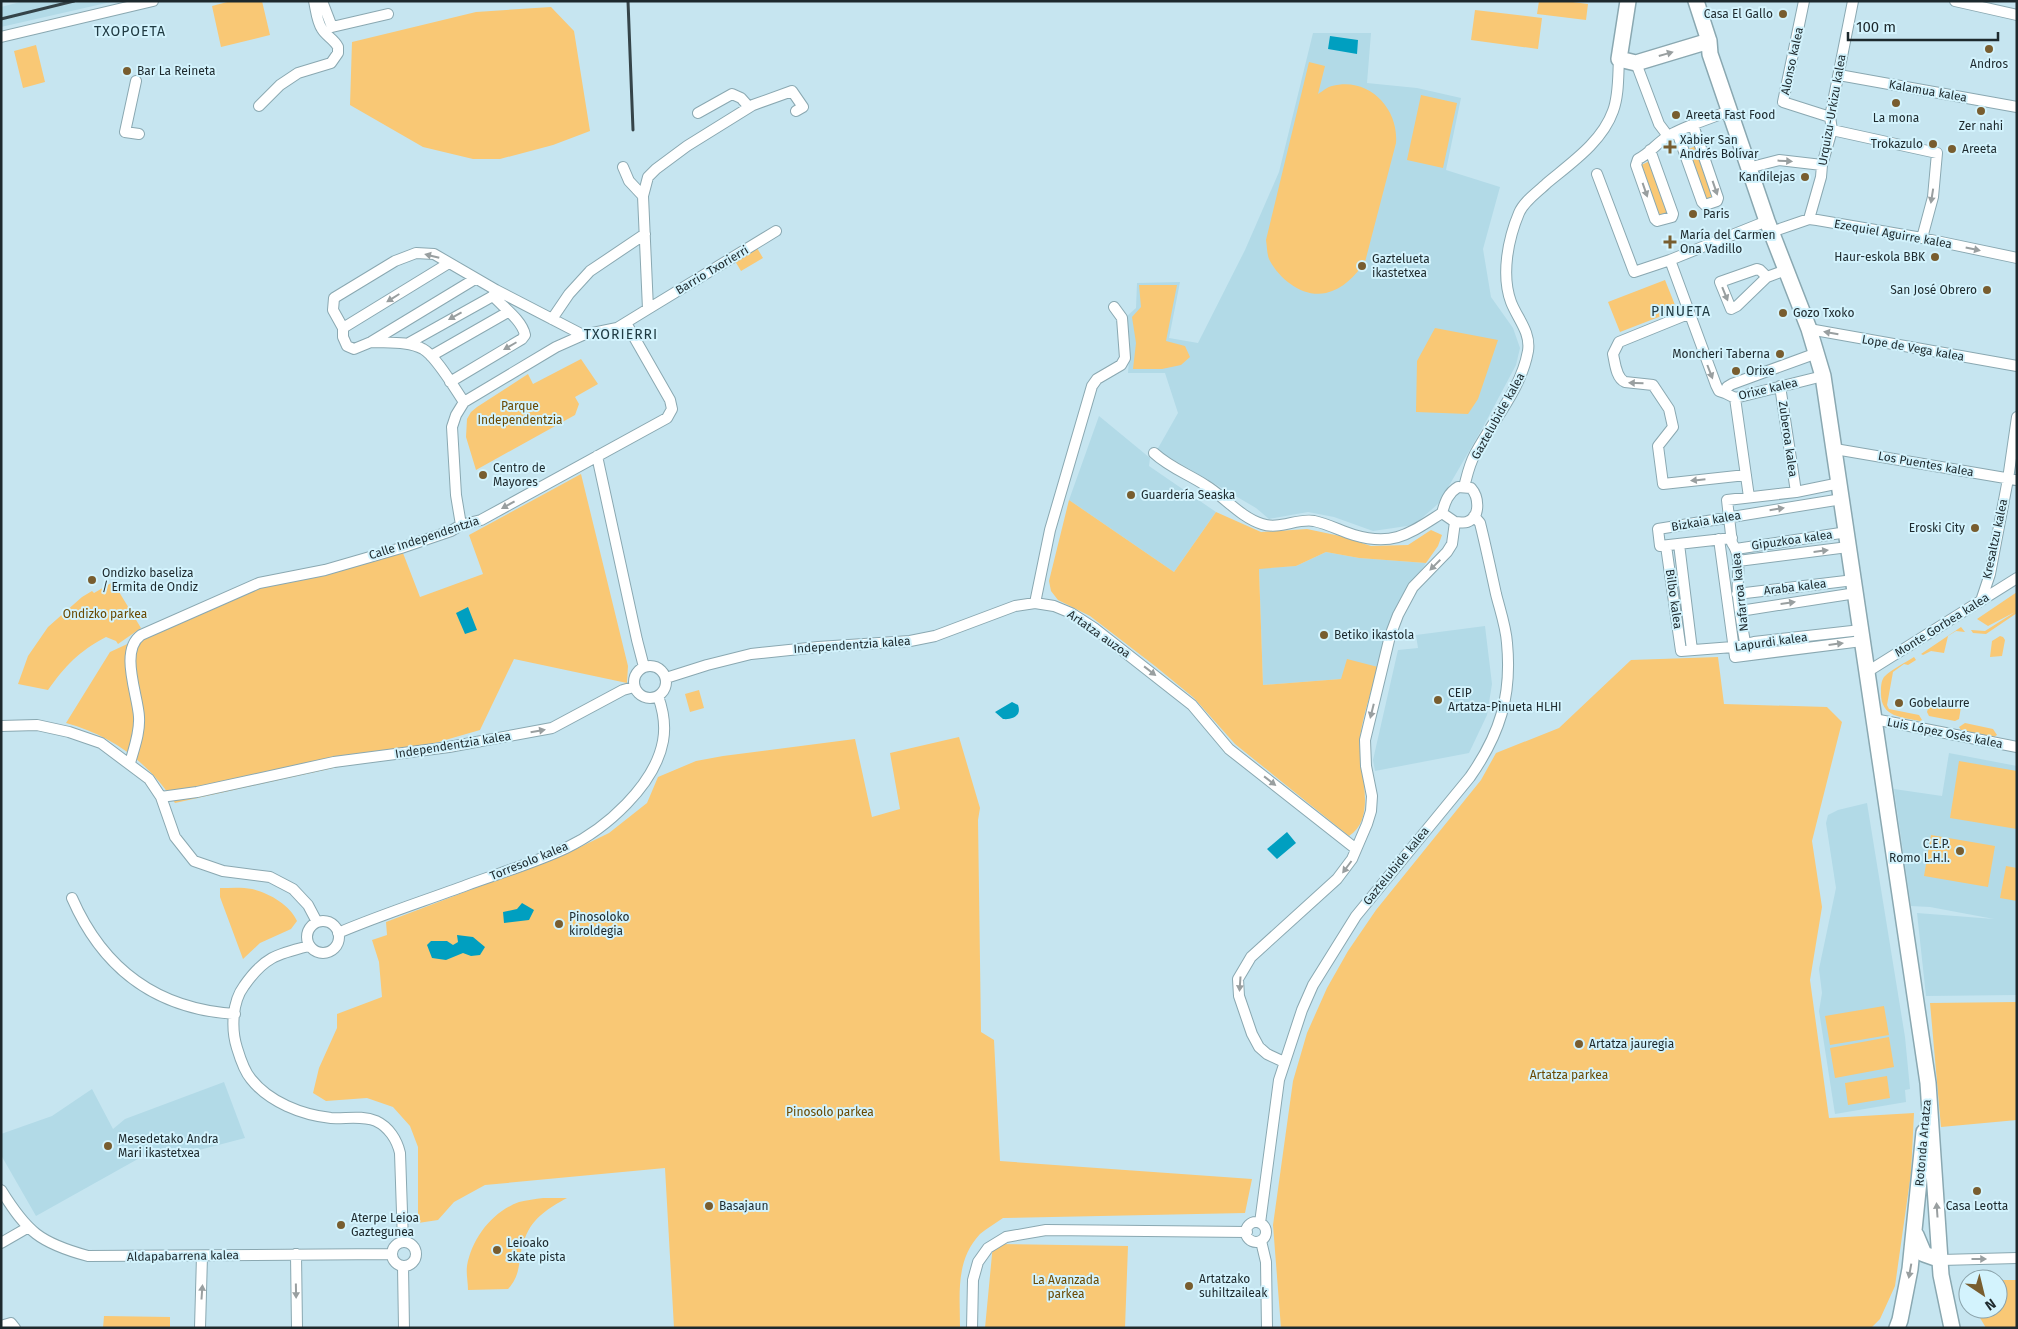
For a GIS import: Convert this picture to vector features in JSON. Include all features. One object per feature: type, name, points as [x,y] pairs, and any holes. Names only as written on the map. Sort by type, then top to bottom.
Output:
[{"type":"street","points":[[1,37],[153,1]]},
{"type":"street","points":[[259,106],[290,78],[306,70],[328,64],[335,58],[338,47],[335,41],[320,26],[314,1]]},
{"type":"street","points":[[322,1],[332,27],[388,14]]},
{"type":"street","points":[[1628,1],[1620,59],[1636,63],[1709,41]]},
{"type":"street","points":[[1696,1],[1709,41],[1710,54],[1748,168],[1809,329],[1823,376],[1928,1083]]},
{"type":"street","name":"Alonso kalea","points":[[1804,1],[1783,102],[1830,117]]},
{"type":"street","name":"Urquizu-Urkizu kalea","points":[[1809,219],[1832,130],[1830,117],[1853,1]]},
{"type":"street","points":[[1955,1],[2017,15]]},
{"type":"street","name":"Gaztelubide kalea","points":[[1464,487],[1474,455],[1524,370],[1528,339],[1512,304],[1508,291],[1507,273],[1509,251],[1520,210],[1588,148],[1604,127],[1613,111],[1620,59]]},
{"type":"street","points":[[1636,63],[1660,124],[1672,134],[1705,205],[1717,201],[1718,198],[1693,125]]},
{"type":"street","name":"Kalamua kalea","points":[[1839,75],[2017,107]]},
{"type":"street","points":[[136,81],[125,132],[139,134]]},
{"type":"street","points":[[648,309],[643,196],[648,178],[656,169],[687,146],[749,107],[792,90],[803,107],[796,111]]},
{"type":"street","points":[[698,113],[732,94],[741,98],[749,107]]},
{"type":"street","points":[[1650,150],[1673,214],[1657,221],[1636,165],[1638,159],[1644,156],[1650,150],[1672,134],[1729,111]]},
{"type":"street","points":[[1832,130],[1937,153],[1932,198],[1922,238]]},
{"type":"street","points":[[1748,168],[1779,160],[1822,166]]},
{"type":"street","points":[[623,167],[629,180],[643,196]]},
{"type":"street","name":"Ezequiel Aguirre kalea","points":[[1597,174],[1634,272],[1769,227],[1809,219],[1922,238],[2017,258]]},
{"type":"street","name":"Barrio Txorierri","points":[[464,402],[556,347],[583,335],[617,328],[776,231]]},
{"type":"street","points":[[552,319],[569,294],[590,271],[645,234]]},
{"type":"street","points":[[475,279],[371,342],[354,349],[347,346],[343,337],[343,328],[333,310],[334,298],[395,261],[416,253],[434,254],[475,279],[494,293],[583,335]]},
{"type":"street","points":[[1670,260],[1688,314],[1716,385],[1719,391],[1725,393]]},
{"type":"street","points":[[343,328],[449,263]]},
{"type":"street","points":[[1767,277],[1757,269],[1720,282],[1731,309],[1738,306],[1767,277],[1786,270]]},
{"type":"street","points":[[450,382],[522,339],[525,335],[524,330],[494,293]]},
{"type":"street","points":[[407,344],[494,293]]},
{"type":"street","points":[[1035,603],[1050,530],[1092,386],[1098,379],[1122,365],[1125,358],[1122,318],[1114,307]]},
{"type":"street","points":[[431,356],[508,312]]},
{"type":"street","points":[[1688,314],[1619,342],[1613,354],[1618,374],[1621,380],[1625,382],[1654,385],[1669,409],[1673,427],[1658,446],[1663,484],[1746,475]]},
{"type":"street","name":"Calle Independentzia","points":[[130,763],[138,734],[139,717],[130,662],[132,644],[141,635],[259,583],[325,570],[401,548],[452,531],[461,525],[481,520],[667,418],[672,409],[670,400],[626,322]]},
{"type":"street","name":"Lope de Vega kalea","points":[[1809,329],[2017,366]]},
{"type":"street","points":[[371,342],[407,344],[423,349],[431,356],[464,402],[452,427],[456,496],[461,525]]},
{"type":"street","name":"Orixe kalea","points":[[1817,353],[1732,384],[1727,387],[1725,393],[1735,398],[1823,376]]},
{"type":"street","name":"Zuberoa kalea","points":[[1780,386],[1796,492]]},
{"type":"street","points":[[1735,398],[1749,497]]},
{"type":"street","name":"Kresaltzu kalea","points":[[1981,601],[1990,574],[2012,480],[2017,417]]},
{"type":"street","name":"Los Puentes kalea","points":[[1835,449],[2012,480]]},
{"type":"street","points":[[1154,453],[1164,462],[1206,486],[1246,516],[1262,524],[1278,525],[1313,521],[1355,535],[1380,540],[1395,539],[1416,530],[1442,513],[1452,491],[1464,487],[1471,488],[1476,493],[1478,504],[1474,516],[1467,522],[1454,522],[1442,513]]},
{"type":"street","points":[[597,456],[644,667]]},
{"type":"street","name":"Bizkaia kalea","points":[[1727,500],[1796,492],[1840,483]]},
{"type":"street","name":"Bizkaia kalea","points":[[1732,538],[1660,546],[1658,529],[1842,499]]},
{"type":"street","name":"Nafarroa kalea","points":[[1727,500],[1732,543],[1736,549],[1738,562],[1738,594],[1747,655]]},
{"type":"street","name":"Gaztelubide kalea","points":[[1260,1223],[1266,1190],[1276,1104],[1284,1062],[1313,985],[1356,916],[1486,754],[1495,735],[1504,706],[1508,678],[1507,642],[1480,523],[1474,516]]},
{"type":"street","points":[[1284,1062],[1267,1054],[1252,1034],[1239,996],[1238,979],[1251,957],[1337,879],[1352,859],[1371,811],[1372,796],[1366,766],[1365,740],[1390,636],[1398,615],[1413,587],[1447,552],[1452,544],[1454,522]]},
{"type":"street","name":"Nafarroa kalea","points":[[1718,539],[1734,652]]},
{"type":"street","name":"Gipuzkoa kalea","points":[[1736,549],[1848,540]]},
{"type":"street","name":"Gipuzkoa kalea","points":[[1738,562],[1848,540]]},
{"type":"street","name":"Bilbo kalea","points":[[1679,544],[1692,650]]},
{"type":"street","name":"Bilbo kalea","points":[[1666,546],[1681,651]]},
{"type":"street","name":"Monte Gorbea kalea","points":[[1867,672],[2017,578]]},
{"type":"street","name":"Araba kalea","points":[[1738,594],[1855,587]]},
{"type":"street","name":"Araba kalea","points":[[1740,610],[1855,587]]},
{"type":"street","name":"Independentzia kalea","points":[[666,678],[751,654],[810,647],[910,641],[929,638],[996,612],[1015,606],[1035,603]]},
{"type":"street","name":"Artatza auzoa","points":[[1035,603],[1054,606],[1071,613],[1094,628],[1192,705],[1230,749],[1356,849]]},
{"type":"street","name":"Lapurdi kalea","points":[[1734,652],[1746,644],[1861,636]]},
{"type":"street","name":"Lapurdi kalea","points":[[1681,651],[1734,652],[1747,655],[1861,636]]},
{"type":"street","points":[[654,666],[666,678],[664,689],[658,696],[651,698],[640,696],[633,682],[636,673],[644,667],[654,666]]},
{"type":"street","name":"Independentzia kalea","points":[[162,797],[197,792],[334,762],[449,747],[552,728],[623,690],[634,687]]},
{"type":"street","name":"Torresolo kalea","points":[[338,933],[566,848],[606,822],[637,791],[661,749],[664,725],[658,696]]},
{"type":"street","name":"Luis López Osés kalea","points":[[1874,719],[2017,747]]},
{"type":"street","points":[[1,726],[37,725],[69,732],[101,743],[149,779],[162,797],[175,837],[194,861],[223,871],[270,877],[292,889],[308,905],[317,922]]},
{"type":"street","points":[[72,898],[83,924],[104,953],[141,986],[179,1004],[208,1011],[235,1014]]},
{"type":"street","points":[[326,921],[330,923],[335,926],[338,933],[336,946],[328,952],[317,952],[309,946],[308,930],[317,922],[326,921]]},
{"type":"street","points":[[309,946],[279,953],[263,963],[253,972],[240,990],[235,1014],[234,1037],[240,1057],[250,1078],[264,1092],[279,1102],[308,1113],[330,1118],[376,1121],[389,1130],[398,1143],[400,1153],[403,1242]]},
{"type":"street","name":"Rotonda Artatza","points":[[1896,1328],[1900,1320],[1910,1270],[1915,1233],[1928,1083]]},
{"type":"street","name":"Rotonda Artatza","points":[[1928,1083],[1942,1284],[1952,1328]]},
{"type":"street","name":"Aldapabarrena kalea","points":[[1,1190],[27,1228],[61,1248],[88,1256],[392,1254]]},
{"type":"street","points":[[1247,1232],[1251,1224],[1260,1223],[1265,1227],[1266,1234],[1261,1241],[1266,1262],[1268,1328]]},
{"type":"street","points":[[1,1243],[27,1228]]},
{"type":"street","points":[[972,1328],[973,1280],[978,1262],[988,1248],[1006,1237],[1046,1230],[1247,1232]]},
{"type":"street","points":[[1247,1232],[1251,1241],[1261,1241]]},
{"type":"street","points":[[1915,1233],[1924,1254],[1941,1260],[2017,1258]]},
{"type":"street","points":[[403,1242],[411,1244],[416,1254],[411,1264],[403,1266],[397,1264],[392,1254],[397,1245],[403,1242]]},
{"type":"street","points":[[296,1254],[297,1328]]},
{"type":"street","points":[[200,1328],[202,1256]]},
{"type":"street","points":[[403,1266],[404,1328]]},
{"type":"street","points":[[1,1326],[11,1323],[15,1328]]},
{"type":"shaded area","points":[[24,1],[115,1],[1,27],[1,7]]},
{"type":"shaded area","name":"Gaztelueta ikastetxea","points":[[1313,33],[1371,33],[1367,83],[1417,88],[1461,98],[1446,170],[1500,187],[1483,249],[1491,297],[1513,328],[1520,348],[1516,365],[1439,503],[1414,525],[1373,531],[1334,517],[1308,512],[1269,519],[1256,508],[1157,450],[1178,413],[1165,373],[1128,373],[1130,347],[1127,316],[1136,308],[1137,283],[1180,282],[1169,338],[1198,343],[1245,250],[1279,172]]},
{"type":"shaded area","name":"Guardería Seaska","points":[[1099,416],[1150,458],[1149,466],[1216,512],[1174,572],[1069,500]]},
{"type":"shaded area","name":"Betiko ikastola","points":[[1326,552],[1359,558],[1426,563],[1394,612],[1378,667],[1341,679],[1263,685],[1259,568],[1296,566]]},
{"type":"shaded area","name":"CEIP Artatza-Pìnueta HLHI","points":[[1485,626],[1492,684],[1487,715],[1469,753],[1375,771],[1373,760],[1398,650],[1418,648],[1416,635]]},
{"type":"shaded area","name":"C.E.P. Romo L.H.I.","points":[[1949,753],[2017,766],[2017,995],[1926,996],[1917,913],[1994,919],[1930,907],[1911,906],[1894,789],[1942,796]]},
{"type":"shaded area","points":[[1867,803],[1905,1037],[1910,1089],[1905,1090],[1906,1102],[1835,1114],[1819,1011],[1822,993],[1819,969],[1836,888],[1826,823],[1828,815],[1838,810]]},
{"type":"shaded area","name":"Mesedetako Andra Mari ikastetxea","points":[[224,1082],[245,1138],[184,1154],[145,1155],[36,1216],[1,1155],[1,1134],[52,1116],[92,1089],[113,1129],[125,1119]]},
{"type":"green space","points":[[231,1],[262,1],[270,35],[221,47],[212,6]]},
{"type":"green space","points":[[1539,1],[1565,1],[1588,4],[1586,20],[1537,14]]},
{"type":"green space","points":[[551,7],[574,31],[590,131],[553,145],[500,159],[473,159],[423,147],[350,105],[352,42],[476,12]]},
{"type":"green space","points":[[1475,10],[1542,18],[1538,49],[1471,40]]},
{"type":"green space","points":[[36,45],[45,82],[23,88],[14,51]]},
{"type":"green space","points":[[1309,62],[1325,66],[1318,94],[1327,88],[1345,84],[1369,90],[1387,107],[1396,130],[1396,143],[1365,262],[1353,277],[1343,285],[1332,291],[1317,294],[1300,290],[1285,280],[1269,259],[1266,240]]},
{"type":"green space","points":[[1421,95],[1457,103],[1443,168],[1407,160]]},
{"type":"green space","points":[[1696,146],[1714,198],[1705,201],[1686,150]]},
{"type":"green space","points":[[1650,161],[1669,213],[1657,218],[1639,166]]},
{"type":"green space","points":[[757,248],[763,258],[741,271],[735,261]]},
{"type":"green space","points":[[1665,280],[1677,310],[1620,332],[1608,302]]},
{"type":"green space","points":[[1139,285],[1177,285],[1166,341],[1185,346],[1190,357],[1181,365],[1162,369],[1133,369],[1136,343],[1132,317],[1141,307]]},
{"type":"green space","points":[[1435,328],[1498,340],[1478,399],[1468,414],[1416,412],[1417,361]]},
{"type":"green space","name":"Parque Independentzia","points":[[581,359],[598,384],[575,397],[579,404],[575,415],[476,470],[466,437],[467,419],[471,412],[528,374],[533,384]]},
{"type":"green space","points":[[581,474],[628,666],[627,683],[514,659],[480,730],[397,754],[175,803],[153,775],[128,752],[99,735],[66,723],[110,652],[259,583],[401,548],[420,597],[483,574],[469,535]]},
{"type":"green space","points":[[1069,500],[1174,572],[1216,512],[1261,532],[1307,529],[1340,536],[1371,546],[1408,545],[1431,530],[1442,535],[1438,546],[1426,563],[1359,558],[1326,552],[1296,566],[1259,569],[1263,685],[1341,679],[1347,659],[1378,667],[1365,711],[1360,738],[1365,791],[1363,817],[1358,828],[1349,836],[1235,744],[1194,698],[1155,666],[1090,616],[1058,600],[1051,591],[1049,581]]},
{"type":"green space","name":"Ondizko parkea","points":[[113,582],[141,628],[118,644],[116,641],[106,637],[88,648],[67,666],[48,690],[18,684],[28,656],[48,627],[82,597],[92,591],[94,593]]},
{"type":"green space","points":[[2017,592],[2017,613],[1986,634],[1973,633],[1971,630],[1985,631],[2015,612],[1988,626],[1977,619]]},
{"type":"green space","points":[[1961,627],[1965,632],[1956,631],[1948,636],[1944,653],[1931,651],[1923,655],[1921,654]]},
{"type":"green space","points":[[2000,636],[2005,640],[2002,656],[1990,657],[1992,641]]},
{"type":"green space","name":"Artatza parkea","points":[[1718,657],[1724,704],[1827,707],[1842,722],[1812,841],[1822,907],[1810,980],[1829,1118],[1914,1113],[1911,1173],[1895,1286],[1880,1319],[1871,1328],[1281,1328],[1273,1225],[1293,1081],[1307,1033],[1327,988],[1348,951],[1376,910],[1481,780],[1496,753],[1559,728],[1631,660]]},
{"type":"green space","points":[[1914,657],[1916,660],[1908,665],[1904,664],[1893,672],[1887,705],[1889,709],[1919,715],[1922,720],[1920,721],[1893,714],[1884,707],[1882,700],[1881,686],[1884,677]]},
{"type":"green space","points":[[699,690],[704,708],[690,712],[685,694]]},
{"type":"green space","points":[[1952,699],[1962,701],[1959,719],[1955,721],[1929,716],[1927,712],[1930,702],[1936,706],[1949,708]]},
{"type":"green space","points":[[1965,723],[1993,729],[1997,735],[1994,737],[1961,730],[1959,727]]},
{"type":"green space","name":"Pinosolo parkea","points":[[959,737],[980,808],[978,820],[981,1032],[994,1040],[1000,1161],[1252,1179],[1245,1213],[1003,1218],[980,1234],[966,1255],[960,1290],[960,1328],[674,1328],[665,1168],[485,1185],[454,1202],[438,1220],[418,1223],[418,1147],[410,1126],[393,1107],[367,1098],[326,1101],[313,1093],[319,1068],[337,1028],[337,1014],[382,997],[379,962],[372,940],[387,935],[386,922],[572,851],[609,833],[647,803],[658,777],[696,761],[855,739],[872,817],[900,809],[890,753]]},
{"type":"green space","points":[[1959,761],[2017,771],[2017,829],[1950,818]]},
{"type":"green space","points":[[1931,835],[1995,846],[1988,887],[1924,876]]},
{"type":"green space","points":[[2006,866],[2017,868],[2017,901],[2000,898]]},
{"type":"green space","points":[[220,888],[248,888],[265,893],[284,905],[297,921],[291,929],[260,943],[243,959],[220,897]]},
{"type":"green space","points":[[2017,1002],[2017,1120],[1941,1127],[1930,1003]]},
{"type":"green space","points":[[1884,1006],[1889,1035],[1830,1045],[1825,1016]]},
{"type":"green space","points":[[1889,1037],[1894,1067],[1835,1078],[1830,1048]]},
{"type":"green space","points":[[1887,1076],[1890,1098],[1848,1105],[1845,1083]]},
{"type":"green space","name":"Leioako skate pista","points":[[543,1198],[567,1198],[548,1210],[532,1224],[525,1238],[518,1271],[513,1283],[508,1289],[468,1290],[467,1266],[473,1246],[485,1227],[509,1206],[519,1202]]},
{"type":"green space","name":"La Avanzada parkea","points":[[993,1244],[1128,1246],[1125,1328],[985,1328]]},
{"type":"green space","points":[[2008,1280],[2017,1280],[2017,1328],[1986,1328],[1981,1319],[2008,1319]]},
{"type":"green space","points":[[104,1316],[170,1317],[170,1328],[103,1328]]},
{"type":"water","points":[[1330,36],[1358,40],[1357,54],[1328,49]]},
{"type":"water","points":[[468,607],[477,630],[465,634],[456,613]]},
{"type":"water","points":[[1012,702],[1018,705],[1019,712],[1017,715],[1010,719],[1003,719],[995,712]]},
{"type":"water","points":[[1287,832],[1296,843],[1277,859],[1267,849]]},
{"type":"water","points":[[522,903],[534,910],[529,920],[504,923],[503,912],[517,909]]},
{"type":"water","points":[[457,935],[473,937],[485,947],[480,955],[471,956],[463,953],[446,960],[432,958],[427,945],[431,941],[447,941],[453,945],[458,942]]},
{"type":"railway","points":[[1,19],[74,1]]},
{"type":"railway","points":[[628,1],[633,130]]},
{"type":"place","name":"Casa El Gallo","points":[[1783,14]]},
{"type":"place","name":"Andros","points":[[1989,49]]},
{"type":"place","name":"Bar La Reineta","points":[[127,71]]},
{"type":"place","name":"La mona","points":[[1896,103]]},
{"type":"place","name":"Zer nahi","points":[[1981,111]]},
{"type":"place","name":"Areeta Fast Food","points":[[1676,115]]},
{"type":"place","name":"Trokazulo","points":[[1933,144]]},
{"type":"place","name":"Xabier San Andrés Bolívar","points":[[1670,147]]},
{"type":"place","name":"Areeta","points":[[1952,149]]},
{"type":"place","name":"Kandilejas","points":[[1805,177]]},
{"type":"place","name":"Paris","points":[[1693,214]]},
{"type":"place","name":"María del Carmen Ona Vadillo","points":[[1670,242]]},
{"type":"place","name":"Haur-eskola BBK","points":[[1935,257]]},
{"type":"place","name":"Gaztelueta ikastetxea","points":[[1362,266]]},
{"type":"place","name":"San José Obrero","points":[[1987,290]]},
{"type":"place","name":"Gozo Txoko","points":[[1783,313]]},
{"type":"place","name":"Moncheri Taberna","points":[[1780,354]]},
{"type":"place","name":"Orixe","points":[[1736,371]]},
{"type":"place","name":"Centro de Mayores","points":[[483,475]]},
{"type":"place","name":"Guardería Seaska","points":[[1131,495]]},
{"type":"place","name":"Eroski City","points":[[1975,528]]},
{"type":"place","name":"Ondizko baseliza / Ermita de Ondiz","points":[[92,580]]},
{"type":"place","name":"Betiko ikastola","points":[[1324,635]]},
{"type":"place","name":"CEIP Artatza-Pìnueta HLHI","points":[[1438,700]]},
{"type":"place","name":"Gobelaurre","points":[[1899,703]]},
{"type":"place","name":"C.E.P. Romo L.H.I.","points":[[1960,851]]},
{"type":"place","name":"Pinosoloko kiroldegia","points":[[559,924]]},
{"type":"place","name":"Artatza jauregia","points":[[1579,1044]]},
{"type":"place","name":"Mesedetako Andra Mari ikastetxea","points":[[108,1146]]},
{"type":"place","name":"Casa Leotta","points":[[1977,1191]]},
{"type":"place","name":"Basajaun","points":[[709,1206]]},
{"type":"place","name":"Aterpe Leioa Gaztegunea","points":[[341,1225]]},
{"type":"place","name":"Leioako skate pista","points":[[497,1250]]},
{"type":"place","name":"Artatzako suhiltzaileak","points":[[1189,1286]]},
{"type":"district","name":"TXOPOETA","points":[[130,31]]},
{"type":"district","name":"PINUETA","points":[[1681,311]]},
{"type":"district","name":"TXORIERRI","points":[[621,334]]}]
